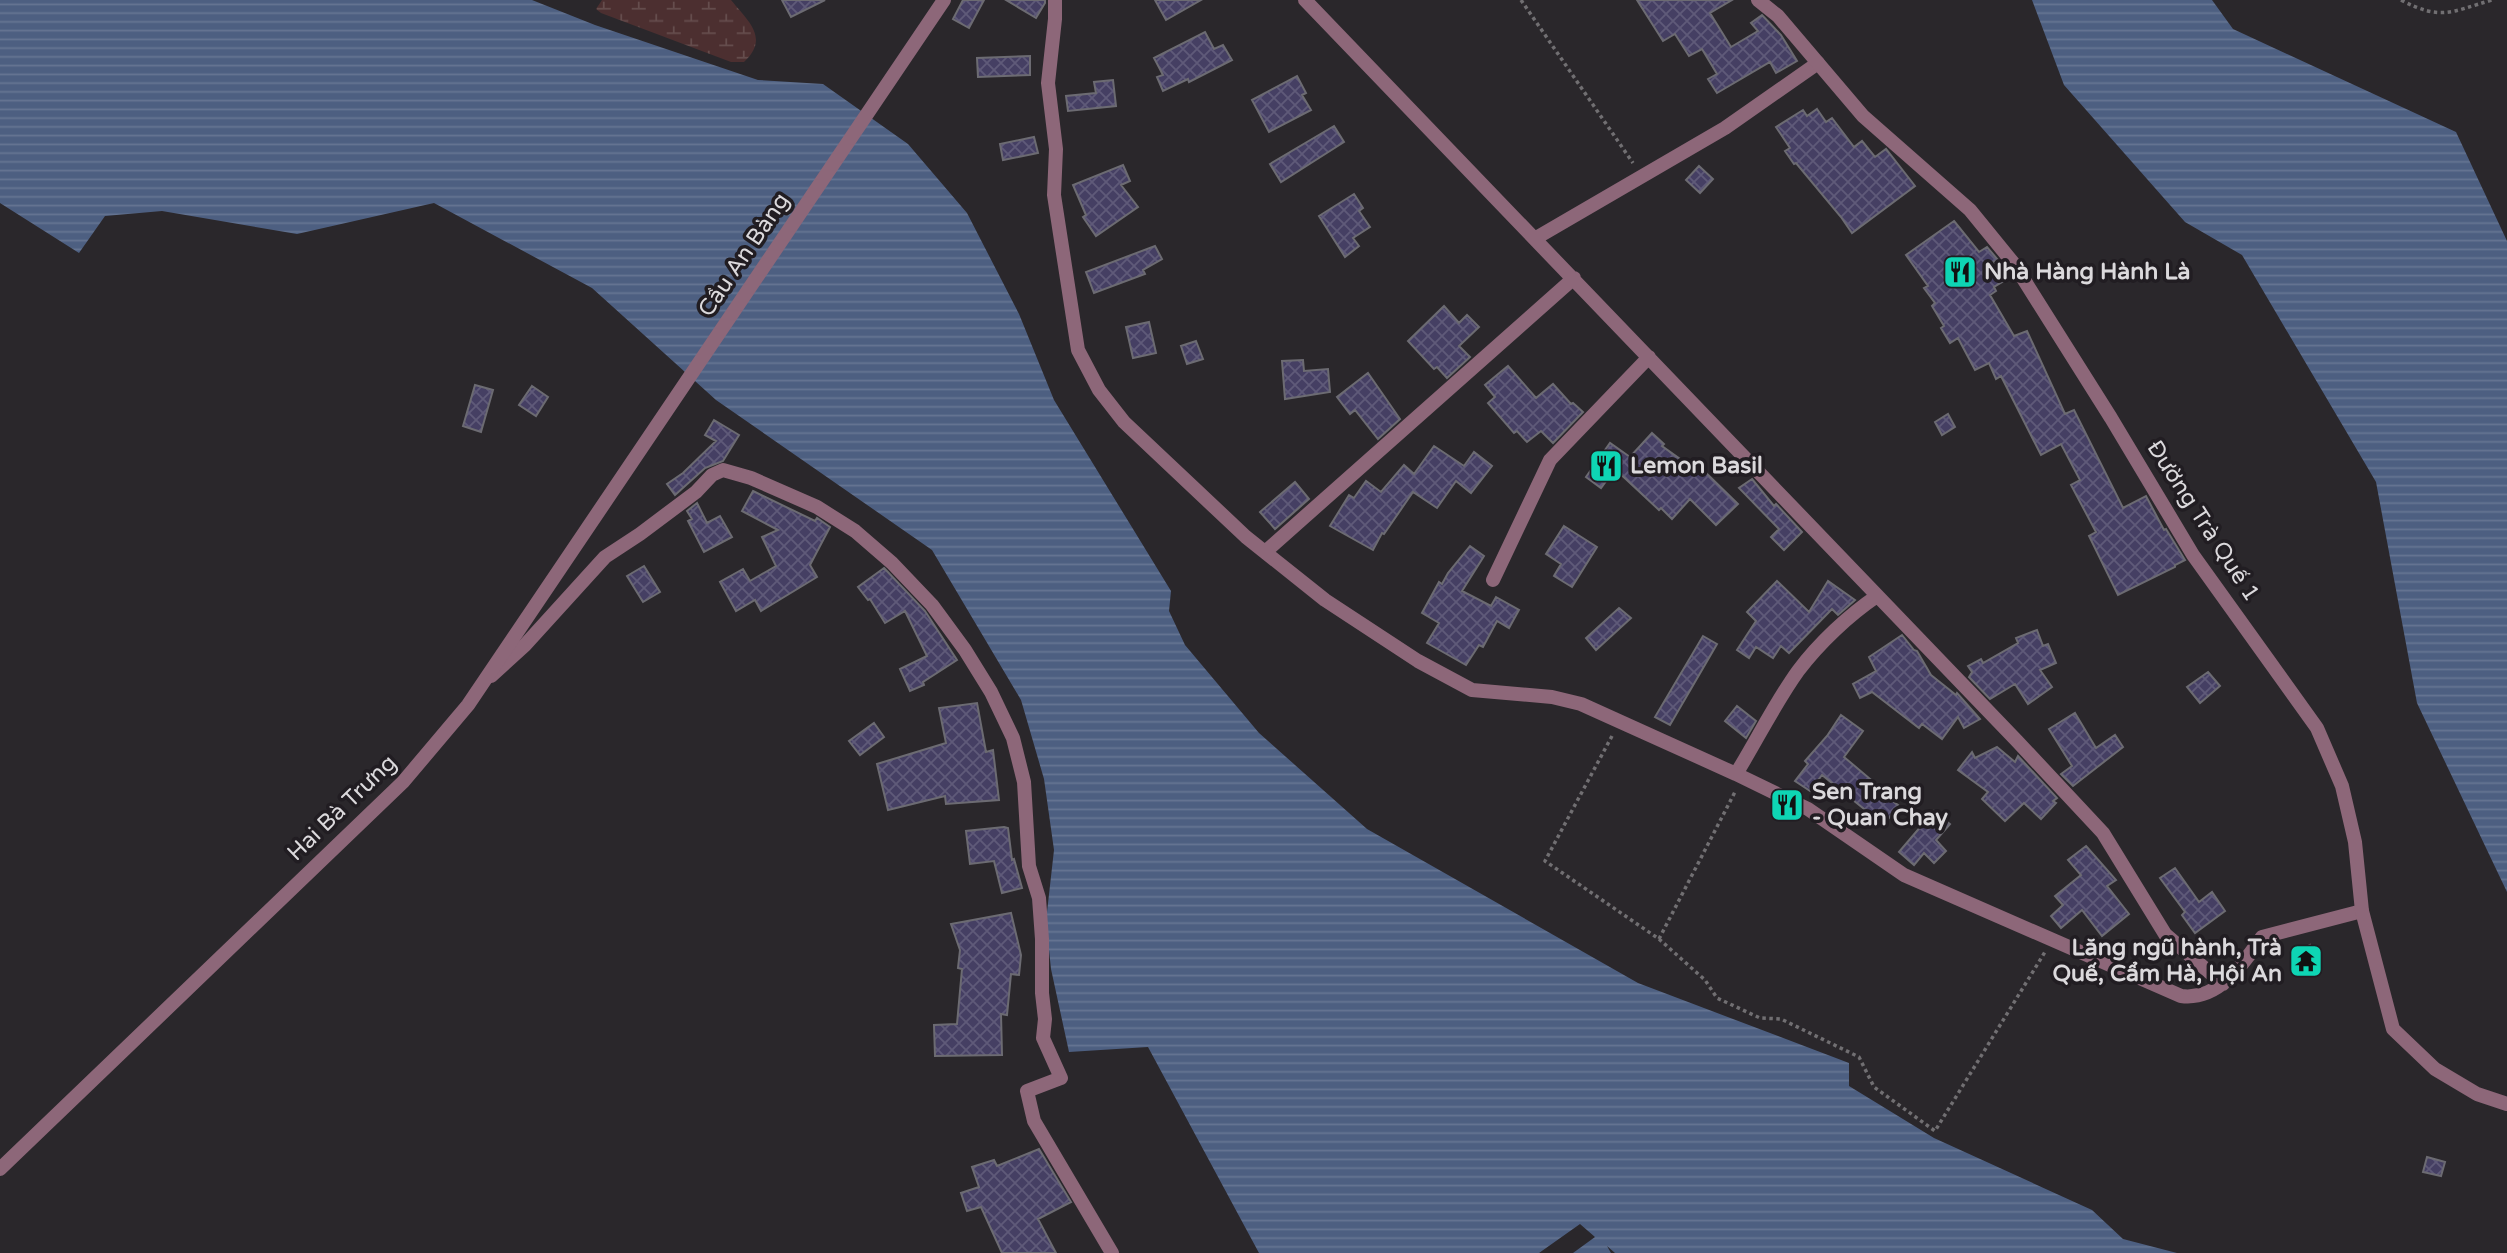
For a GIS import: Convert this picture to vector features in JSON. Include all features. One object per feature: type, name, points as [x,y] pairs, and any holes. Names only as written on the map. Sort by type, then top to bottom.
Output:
[{"type":"street","name":"Cầu An Bàng","points":[[656,429],[944,0]]},
{"type":"street","points":[[1055,0],[1048,83],[1056,149],[1054,194],[1078,350],[1099,390],[1124,422],[1246,537],[1325,600],[1418,661],[1472,690],[1552,696],[1581,704],[1740,775],[1808,809],[1905,875],[2181,996],[2195,998],[2223,984],[2240,968],[2262,937],[2362,911]]},
{"type":"street","points":[[1305,0],[1536,238],[2103,833],[2165,934],[2223,984]]},
{"type":"street","name":"Đường Trà Quế 1","points":[[1758,0],[1777,16],[1863,116],[1970,210],[2014,264],[2193,555],[2317,728],[2342,786],[2355,842],[2362,911],[2393,1030],[2435,1069],[2477,1094],[2507,1104]]},
{"type":"street","points":[[1536,238],[1725,128],[1818,63]]},
{"type":"street","points":[[1265,552],[1574,278]]},
{"type":"street","points":[[1493,580],[1550,460],[1649,357]]},
{"type":"street","name":"Hai Bà Trưng","points":[[0,1169],[402,782],[453,725],[656,429]]},
{"type":"street","points":[[485,682],[525,645],[605,557],[696,492],[712,475],[723,470],[751,478],[817,507],[855,531],[892,563],[932,605],[965,650],[991,692],[1013,738],[1024,782],[1030,866],[1039,898],[1045,1019],[1043,1038],[1061,1078],[1027,1091],[1034,1121],[1112,1253]]},
{"type":"street","points":[[1740,775],[1798,671],[1862,606],[1877,596]]},
{"type":"path","points":[[1521,0],[1642,176]]},
{"type":"path","points":[[2401,0],[2423,12],[2443,14],[2492,0]]},
{"type":"path","points":[[1620,722],[1545,862],[1659,939],[1705,980],[1717,998],[1760,1018],[1781,1019],[1859,1057],[1874,1087],[1935,1131],[2053,940]]},
{"type":"path","points":[[1659,939],[1740,775]]},
{"type":"green space","points":[[602,0],[731,0],[754,30],[755,45],[744,62],[731,62],[601,13],[596,9]]},
{"type":"water","points":[[0,0],[532,0],[595,25],[758,80],[823,84],[908,144],[967,213],[1019,314],[1054,400],[1171,591],[1169,611],[1185,645],[1259,733],[1367,829],[1638,983],[1849,1063],[1849,1086],[1934,1138],[2092,1210],[2123,1239],[2177,1253],[1615,1253],[1607,1246],[1611,1253],[1573,1253],[1595,1237],[1580,1224],[1539,1253],[1259,1253],[1148,1047],[1069,1052],[1051,969],[1046,921],[1054,850],[1044,779],[1021,700],[932,550],[716,400],[592,288],[434,203],[297,234],[162,211],[105,216],[79,253],[0,203]]},
{"type":"water","points":[[2032,0],[2212,0],[2233,29],[2456,132],[2507,241],[2507,892],[2417,703],[2376,482],[2242,255],[2185,222],[2064,85]]},
{"type":"building","points":[[782,0],[825,0],[791,17]]},
{"type":"building","points":[[963,0],[984,0],[969,28],[953,19]]},
{"type":"building","points":[[1006,0],[1045,0],[1045,3],[1036,18]]},
{"type":"building","points":[[1155,0],[1201,0],[1166,20]]},
{"type":"building","points":[[1637,0],[1732,0],[1710,13],[1731,47],[1758,31],[1751,23],[1762,15],[1781,35],[1797,61],[1776,73],[1770,62],[1717,93],[1708,79],[1717,74],[1702,49],[1689,56],[1675,34],[1663,41]]},
{"type":"building","points":[[1205,32],[1214,49],[1223,45],[1232,60],[1189,82],[1188,79],[1163,91],[1157,77],[1163,75],[1154,58]]},
{"type":"building","points":[[1030,56],[1030,75],[978,77],[977,58]]},
{"type":"building","points":[[1297,76],[1306,93],[1302,95],[1311,110],[1269,132],[1252,100]]},
{"type":"building","points":[[1113,80],[1116,106],[1068,111],[1066,96],[1096,93],[1094,82]]},
{"type":"building","points":[[1817,109],[1826,122],[1832,118],[1854,147],[1862,141],[1875,157],[1886,149],[1915,186],[1852,233],[1796,163],[1794,164],[1785,151],[1790,148],[1776,127],[1803,110],[1807,116]]},
{"type":"building","points":[[1334,126],[1344,142],[1281,182],[1270,164]]},
{"type":"building","points":[[1034,137],[1038,153],[1003,160],[1000,144]]},
{"type":"building","points":[[1123,165],[1130,181],[1121,185],[1138,207],[1096,236],[1083,217],[1086,215],[1073,185]]},
{"type":"building","points":[[1699,166],[1713,179],[1700,193],[1686,180]]},
{"type":"building","points":[[1354,194],[1363,208],[1359,211],[1370,227],[1353,238],[1359,246],[1345,257],[1319,216]]},
{"type":"building","points":[[1954,221],[1979,252],[1987,247],[1998,260],[1993,262],[2004,281],[1994,287],[1996,291],[1990,295],[2014,336],[2027,331],[2065,414],[2074,410],[2123,508],[2146,496],[2164,530],[2166,529],[2185,560],[2175,567],[2118,595],[2089,536],[2096,532],[2071,485],[2080,480],[2061,444],[2041,455],[2001,376],[1996,379],[1989,363],[1975,370],[1958,338],[1950,343],[1932,306],[1935,303],[1924,288],[1928,286],[1906,255]]},
{"type":"building","points":[[1155,246],[1162,259],[1143,270],[1145,274],[1094,293],[1086,272]]},
{"type":"building","points":[[1444,306],[1459,323],[1467,315],[1479,327],[1459,346],[1470,357],[1447,378],[1437,367],[1434,369],[1408,341]]},
{"type":"building","points":[[1149,322],[1156,353],[1133,358],[1126,327]]},
{"type":"building","points":[[1196,341],[1203,359],[1187,364],[1181,346]]},
{"type":"building","points":[[1303,360],[1304,371],[1328,369],[1330,392],[1285,399],[1282,361]]},
{"type":"building","points":[[1508,366],[1536,398],[1553,384],[1571,404],[1583,412],[1553,443],[1541,431],[1527,442],[1517,431],[1514,433],[1488,403],[1495,397],[1485,385]]},
{"type":"building","points":[[1368,373],[1400,419],[1378,439],[1355,410],[1350,414],[1337,397]]},
{"type":"building","points":[[475,385],[493,390],[481,432],[463,426]]},
{"type":"building","points":[[532,386],[548,397],[536,416],[519,405]]},
{"type":"building","points":[[1948,414],[1955,427],[1942,435],[1935,422]]},
{"type":"building","points":[[714,420],[739,435],[723,461],[705,468],[675,495],[667,484],[683,473],[716,441],[705,435]]},
{"type":"building","points":[[1652,433],[1664,444],[1662,446],[1697,471],[1700,467],[1738,504],[1716,525],[1690,499],[1672,519],[1615,469],[1601,488],[1586,477],[1610,443],[1630,457]]},
{"type":"building","points":[[1434,446],[1464,466],[1474,452],[1492,466],[1471,493],[1456,481],[1437,508],[1413,492],[1384,534],[1382,533],[1373,550],[1330,526],[1349,495],[1354,498],[1366,481],[1381,492],[1404,465],[1414,474]]},
{"type":"building","points":[[1752,479],[1774,506],[1776,504],[1802,532],[1784,550],[1771,537],[1779,529],[1739,488]]},
{"type":"building","points":[[1295,482],[1309,499],[1275,529],[1260,512]]},
{"type":"building","points":[[753,491],[815,521],[817,518],[830,527],[810,565],[817,577],[761,611],[755,600],[736,611],[720,582],[743,569],[750,581],[776,566],[762,537],[778,530],[742,511]]},
{"type":"building","points":[[697,503],[707,523],[720,516],[732,537],[704,552],[688,521],[692,519],[687,511]]},
{"type":"building","points":[[1564,526],[1597,547],[1572,587],[1554,576],[1561,564],[1546,554]]},
{"type":"building","points":[[1470,546],[1484,556],[1462,591],[1491,606],[1496,597],[1519,610],[1509,628],[1497,621],[1483,647],[1479,645],[1466,665],[1427,643],[1439,623],[1422,613],[1439,582],[1442,584]]},
{"type":"building","points":[[644,566],[660,592],[643,602],[627,576]]},
{"type":"building","points":[[884,568],[925,611],[957,660],[923,682],[924,685],[910,691],[900,669],[927,656],[905,611],[885,623],[870,599],[868,600],[858,587]]},
{"type":"building","points":[[1777,581],[1809,612],[1828,581],[1855,600],[1838,615],[1832,609],[1789,653],[1781,646],[1773,658],[1756,647],[1749,658],[1737,650],[1756,621],[1747,612]]},
{"type":"building","points":[[1619,608],[1631,618],[1596,650],[1586,638]]},
{"type":"building","points":[[2037,630],[2043,646],[2048,644],[2056,663],[2040,670],[2052,687],[2028,704],[2015,684],[1990,699],[1969,677],[1972,672],[1968,666],[1981,659],[1983,663],[2018,643],[2016,638]]},
{"type":"building","points":[[1902,635],[1917,651],[1931,675],[1956,695],[1957,693],[1980,719],[1964,728],[1958,717],[1942,739],[1922,724],[1919,728],[1872,692],[1860,698],[1853,684],[1876,671],[1869,657]]},
{"type":"building","points":[[1703,636],[1717,644],[1670,725],[1655,717]]},
{"type":"building","points":[[2208,672],[2220,686],[2200,703],[2187,687]]},
{"type":"building","points":[[977,703],[986,752],[993,750],[999,800],[946,804],[945,796],[888,810],[877,764],[946,743],[939,708]]},
{"type":"building","points":[[1737,706],[1756,721],[1746,738],[1725,721]]},
{"type":"building","points":[[2075,713],[2096,748],[2115,735],[2123,747],[2073,786],[2061,774],[2072,766],[2049,729]]},
{"type":"building","points":[[1841,715],[1863,731],[1844,757],[1876,784],[1873,787],[1898,805],[1884,825],[1822,775],[1810,791],[1795,781],[1808,764],[1805,761]]},
{"type":"building","points":[[874,723],[884,737],[860,755],[849,741]]},
{"type":"building","points":[[1997,747],[2015,762],[2018,756],[2057,798],[2053,801],[2056,803],[2041,819],[2024,803],[2005,821],[1982,799],[1988,792],[1958,770],[1972,752],[1975,758]]},
{"type":"building","points":[[1934,811],[1950,824],[1936,840],[1946,851],[1934,863],[1924,853],[1914,865],[1899,852]]},
{"type":"building","points":[[1008,828],[1012,860],[1014,859],[1022,888],[1002,893],[994,861],[970,864],[966,831]]},
{"type":"building","points":[[2086,846],[2116,880],[2107,886],[2129,914],[2102,936],[2082,910],[2061,928],[2051,916],[2063,905],[2055,896],[2081,875],[2068,860]]},
{"type":"building","points":[[2175,868],[2199,902],[2212,892],[2225,911],[2195,933],[2182,915],[2185,912],[2160,878]]},
{"type":"building","points":[[1011,913],[1021,955],[1019,975],[1011,974],[1007,1015],[1001,1014],[1002,1055],[935,1056],[934,1025],[957,1024],[962,969],[958,968],[960,950],[951,924]]},
{"type":"building","points":[[2310,945],[2317,960],[2298,968],[2292,955]]},
{"type":"building","points":[[1039,1149],[1071,1202],[1038,1219],[1056,1253],[1002,1253],[981,1207],[967,1211],[961,1193],[979,1187],[972,1167],[994,1160],[997,1166]]},
{"type":"building","points":[[2427,1157],[2445,1162],[2441,1176],[2423,1172]]},
{"type":"place","name":"Nhà Hàng Hành Là","points":[[1960,272]]},
{"type":"place","name":"Lemon Basil","points":[[1606,466]]},
{"type":"place","name":"Sen Trang - Quan Chay","points":[[1787,805]]},
{"type":"place","name":"Lăng ngũ hành, Trà Quế, Cẩm Hà, Hội An","points":[[2306,961]]}]
